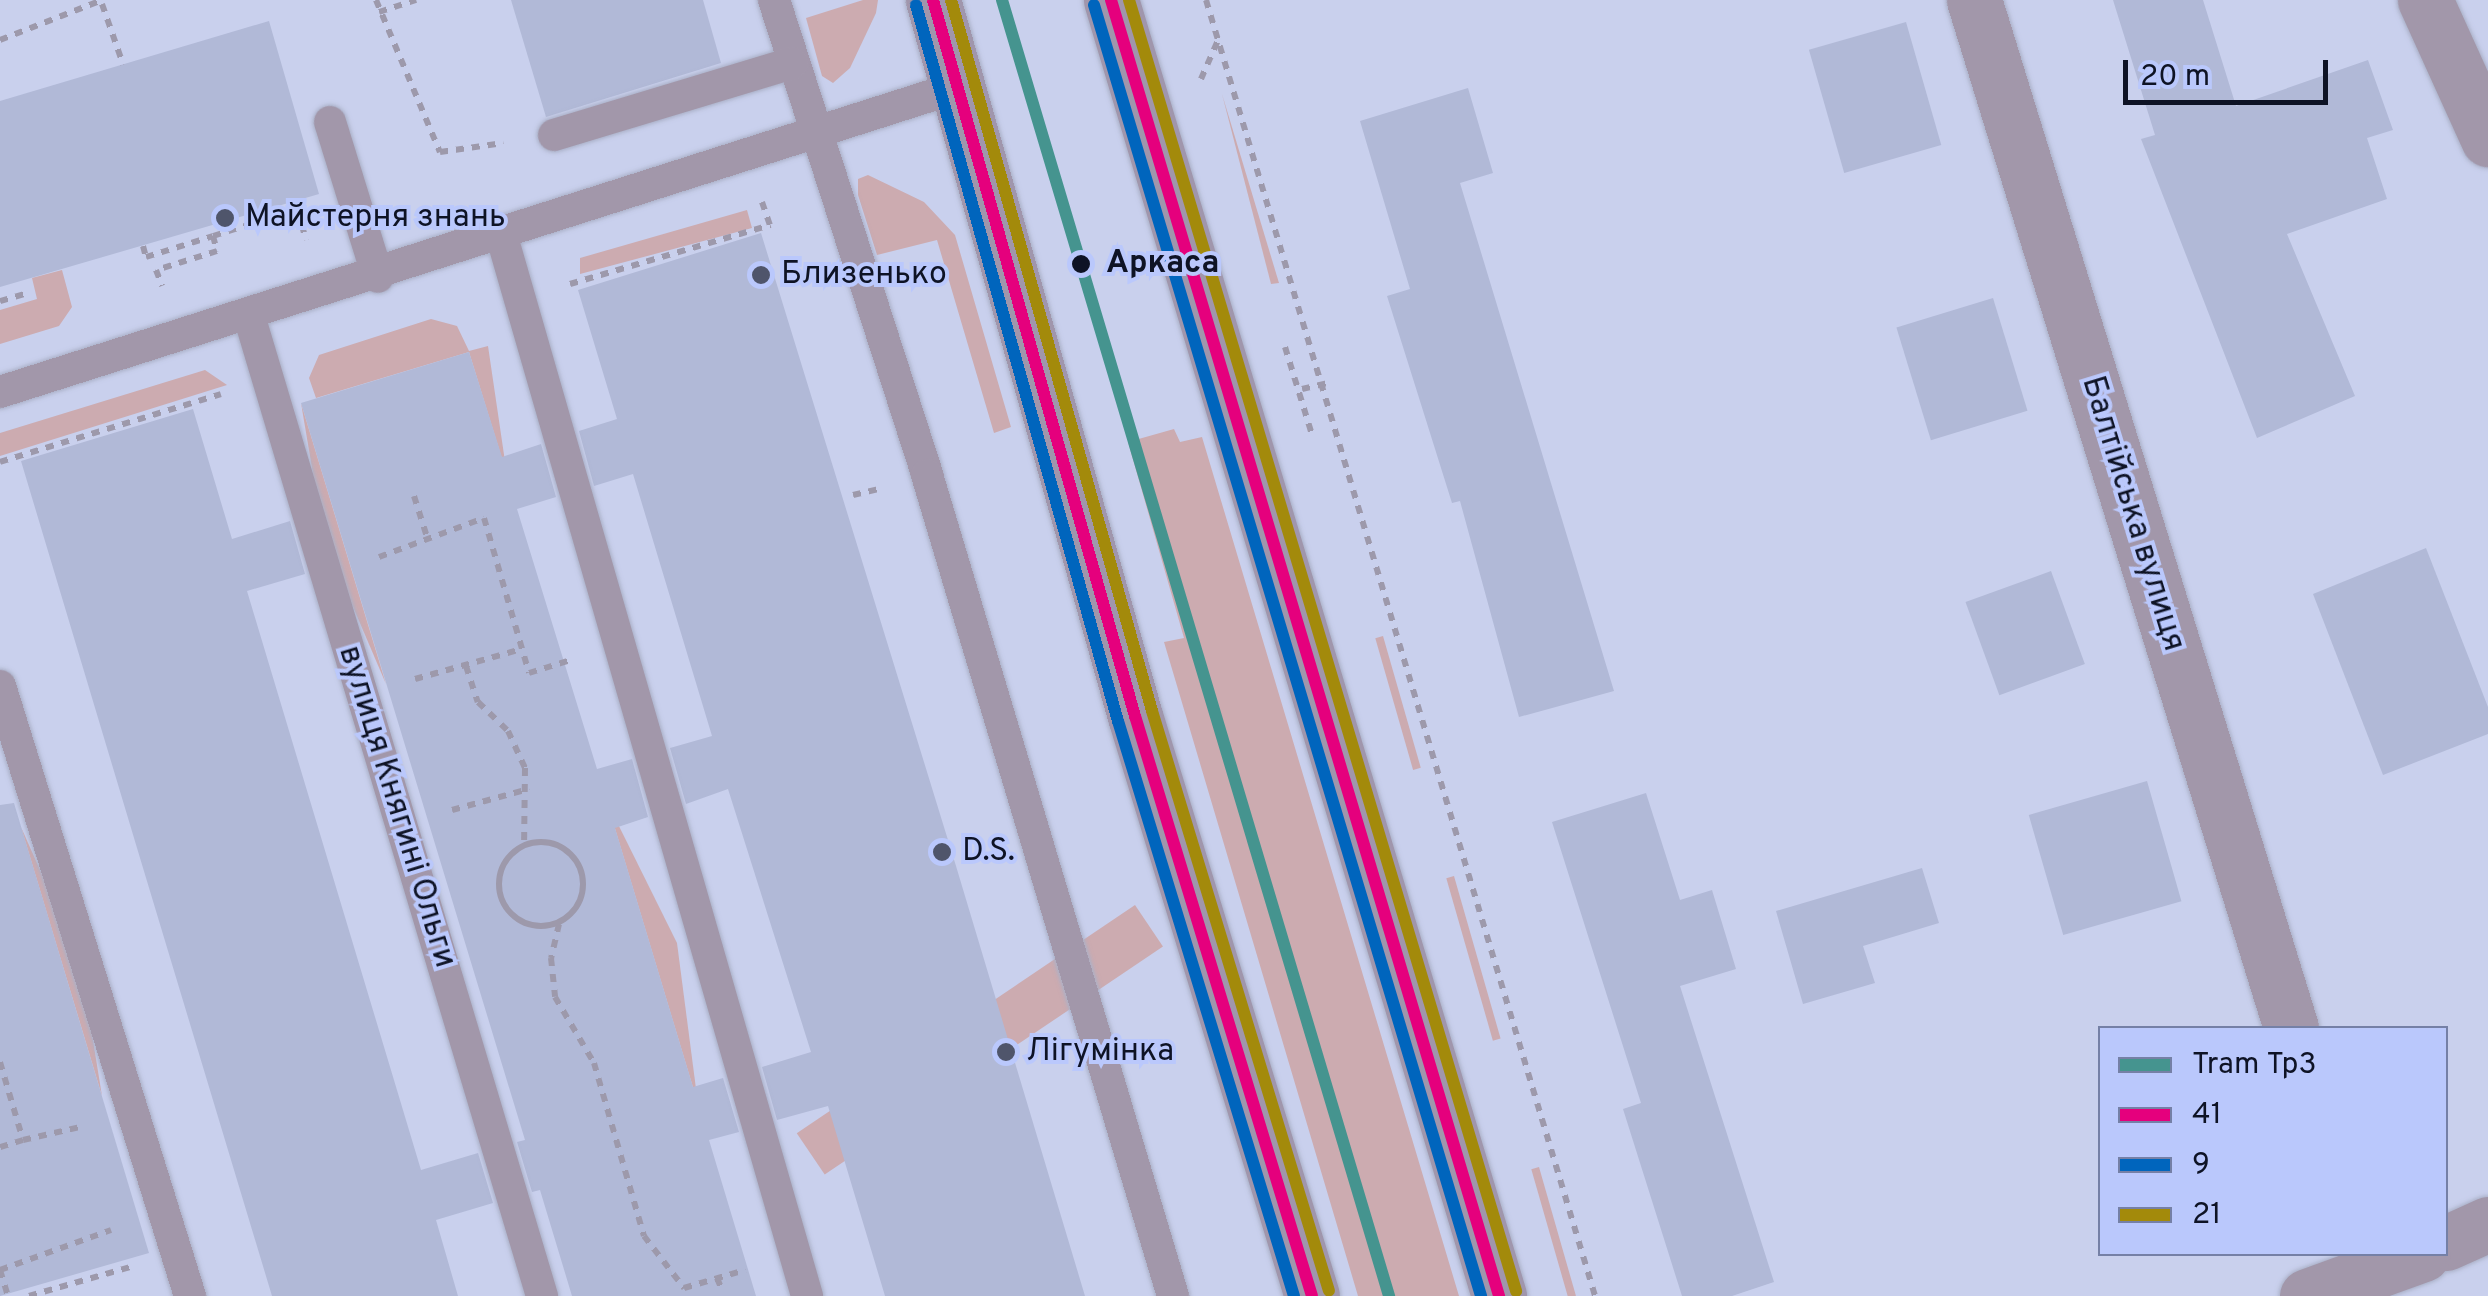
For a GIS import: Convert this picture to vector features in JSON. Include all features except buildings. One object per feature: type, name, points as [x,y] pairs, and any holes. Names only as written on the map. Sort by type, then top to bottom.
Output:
[{"type":"main road","points":[[933,0],[1136,716],[1312,1296]]},
{"type":"main road","points":[[1111,0],[1499,1296]]},
{"type":"street","name":"Балтійська вулиця","points":[[1974,0],[2290,1026]]},
{"type":"street","points":[[2426,0],[2488,139]]},
{"type":"street","points":[[2448,1242],[2488,1225]]},
{"type":"street","points":[[2306,1296],[2418,1256]]},
{"type":"lane","points":[[774,0],[814,137],[927,475],[1173,1296]]},
{"type":"lane","points":[[554,135],[792,63]]},
{"type":"lane","points":[[0,392],[250,319],[958,87]]},
{"type":"lane","points":[[330,122],[378,277]]},
{"type":"lane","points":[[502,238],[806,1296]]},
{"type":"lane","name":"вулиця Княгині Ольги","points":[[250,319],[393,752],[550,1291]]},
{"type":"lane","points":[[0,686],[186,1295]]},
{"type":"path","points":[[376,0],[440,152],[554,135]]},
{"type":"path","points":[[379,12],[416,0]]},
{"type":"path","points":[[1206,0],[1327,383],[1595,1296]]},
{"type":"path","points":[[0,40],[102,2],[123,64]]},
{"type":"path","points":[[143,246],[146,257],[298,209],[306,241]]},
{"type":"path","points":[[549,290],[770,225]]},
{"type":"path","points":[[156,270],[217,251],[213,236]]},
{"type":"path","points":[[0,301],[24,294]]},
{"type":"path","points":[[1302,389],[1327,383]]},
{"type":"path","points":[[0,462],[239,388]]},
{"type":"path","points":[[414,496],[426,536]]},
{"type":"path","points":[[383,571],[377,552],[484,518],[529,673],[574,659]]},
{"type":"path","points":[[410,663],[416,682],[522,648]]},
{"type":"path","points":[[466,666],[478,702],[518,749],[529,789],[524,844],[500,874],[508,910],[540,928],[559,924]]},
{"type":"path","points":[[437,814],[529,789]]},
{"type":"path","points":[[524,844],[561,846],[584,876],[582,895],[559,924],[551,958],[555,997],[594,1063],[644,1236],[684,1288],[755,1267]]},
{"type":"path","points":[[0,1062],[23,1140]]},
{"type":"path","points":[[0,1147],[79,1122],[84,1141]]},
{"type":"path","points":[[8,1296],[0,1270],[113,1236],[107,1217]]},
{"type":"path","points":[[29,1296],[137,1265]]},
{"type":"path","points":[[717,1278],[723,1292]]},
{"type":"shaded area","points":[[863,0],[878,0],[876,13],[850,68],[833,83],[822,76],[806,18]]},
{"type":"shaded area","points":[[1222,94],[1279,283],[1271,284]]},
{"type":"shaded area","points":[[868,175],[924,202],[955,235],[1011,427],[994,433],[937,240],[877,255],[858,195],[858,179]]},
{"type":"shaded area","points":[[747,210],[752,228],[580,274],[580,258]]},
{"type":"shaded area","points":[[62,270],[72,307],[59,326],[0,344],[0,310],[37,299],[32,278]]},
{"type":"shaded area","points":[[431,319],[457,326],[469,351],[488,346],[507,475],[469,352],[316,398],[309,378],[319,355]]},
{"type":"shaded area","points":[[205,370],[227,385],[0,456],[0,433]]},
{"type":"shaded area","points":[[301,403],[386,684],[324,539]]},
{"type":"shaded area","points":[[1174,429],[1180,442],[1202,437],[1459,1296],[1358,1296],[1164,642],[1184,638],[1128,442]]},
{"type":"shaded area","points":[[1383,636],[1421,768],[1413,770],[1375,638]]},
{"type":"shaded area","points":[[607,802],[677,943],[698,1104]]},
{"type":"shaded area","points":[[21,827],[80,960],[102,1096]]},
{"type":"shaded area","points":[[1454,876],[1501,1038],[1493,1041],[1446,878]]},
{"type":"shaded area","points":[[1135,905],[1163,946],[825,1175],[797,1133]]},
{"type":"shaded area","points":[[1539,1167],[1576,1296],[1568,1296],[1531,1169]]},
{"type":"tram line","name":"Тр3","points":[[1002,0],[1389,1296]]},
{"type":"transit line","name":"41","points":[[933,0],[1135,716],[1312,1296]]},
{"type":"transit line","name":"21","points":[[951,0],[1152,711],[1329,1291]]},
{"type":"transit line","name":"41","points":[[1111,0],[1499,1296]]},
{"type":"transit line","name":"21","points":[[1129,0],[1516,1291]]},
{"type":"transit line","name":"9","points":[[916,5],[1118,721],[1294,1296]]},
{"type":"transit line","name":"9","points":[[1094,5],[1481,1296]]},
{"type":"place","name":"Майстерня знань","points":[[225,218]]},
{"type":"place","name":"Аркаса","points":[[1081,264]]},
{"type":"place","name":"Близенько","points":[[761,275]]},
{"type":"place","name":"D.S.","points":[[942,852]]},
{"type":"place","name":"Лігумінка","points":[[1006,1052]]}]
